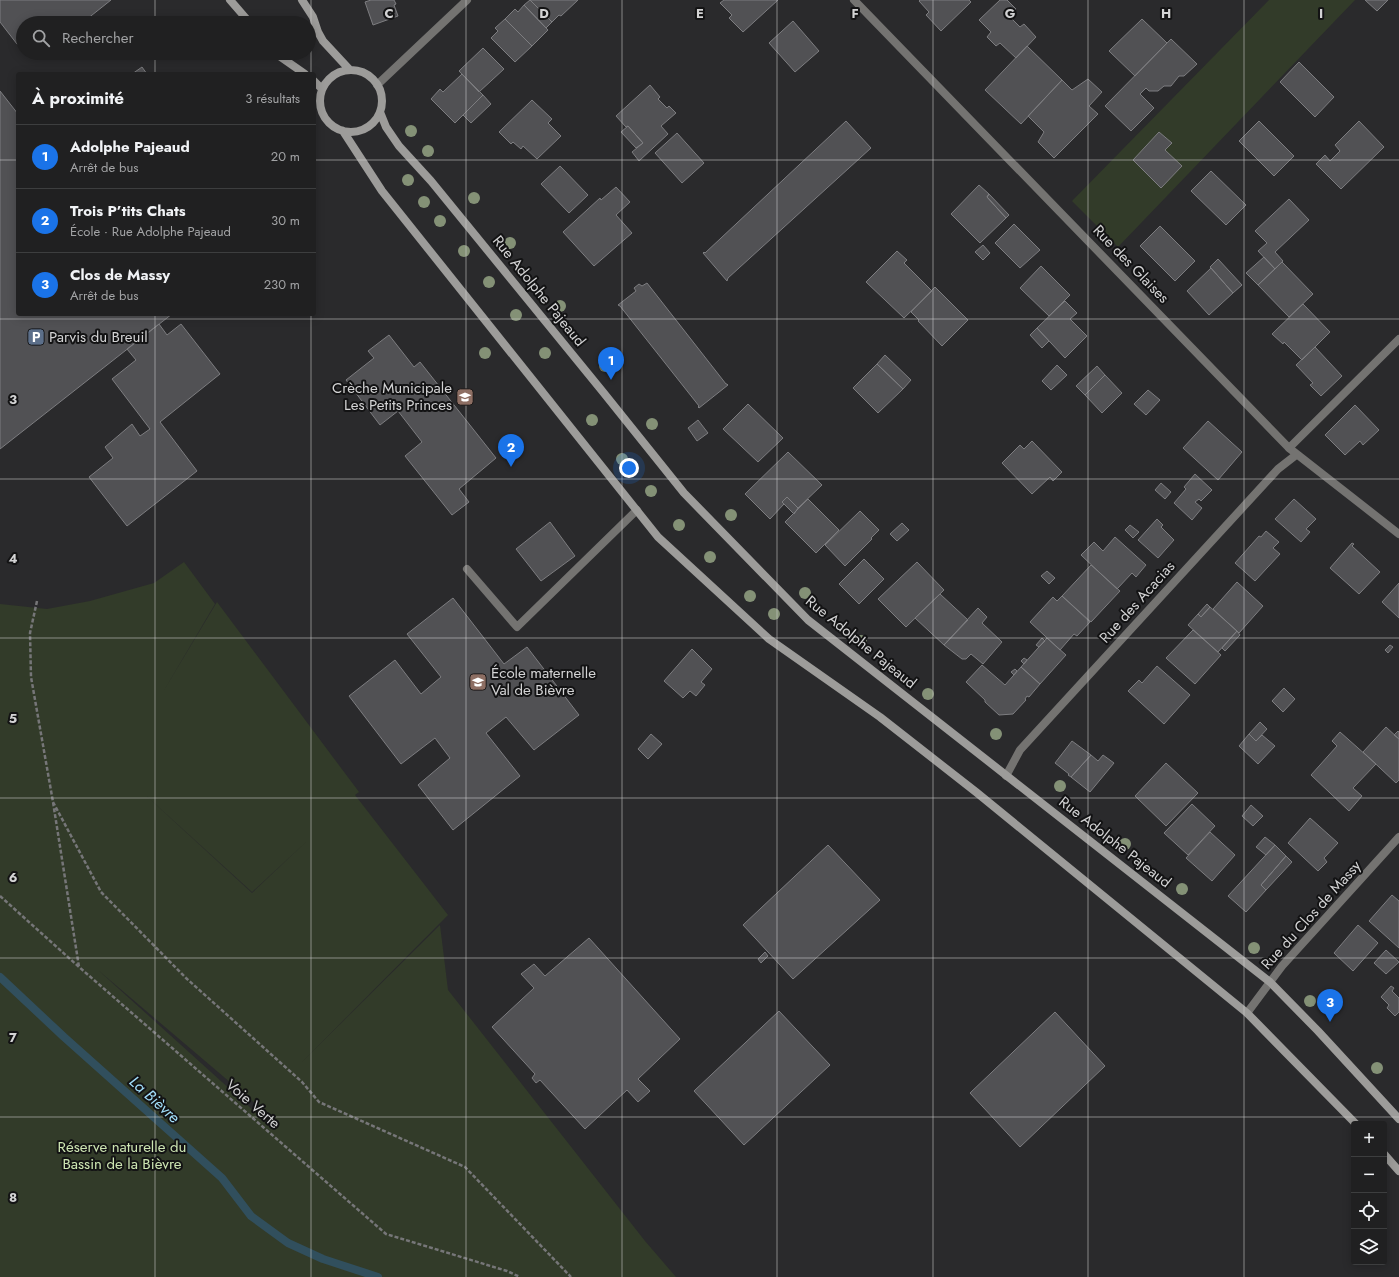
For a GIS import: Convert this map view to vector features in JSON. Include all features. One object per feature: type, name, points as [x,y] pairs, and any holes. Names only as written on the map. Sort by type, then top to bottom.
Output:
[{"type":"main road","points":[[230,0],[244,16]]},
{"type":"main road","points":[[302,0],[312,16]]},
{"type":"main road","points":[[316,26],[322,41],[349,69]]},
{"type":"main road","points":[[285,60],[302,72]]},
{"type":"main road","points":[[349,69],[368,75],[377,85],[382,102],[380,112],[370,126],[354,132],[343,131],[332,126],[326,119],[322,111],[320,101],[322,90],[326,82],[332,76],[349,69]]},
{"type":"main road","points":[[316,83],[322,90]]},
{"type":"main road","name":"Rue Adolphe Pajeaud","points":[[380,112],[386,127],[399,146],[431,181],[684,493],[808,620],[1270,982],[1318,1031],[1399,1119]]},
{"type":"main road","points":[[343,131],[382,191],[658,537],[769,639],[880,717],[976,792],[1247,1013],[1353,1121]]},
{"type":"main road","points":[[1387,1157],[1399,1171]]},
{"type":"street","points":[[377,85],[467,0]]},
{"type":"street","name":"Rue des Glaises","points":[[854,0],[1296,455],[1399,534]]},
{"type":"street","points":[[1289,448],[1399,339]]},
{"type":"street","name":"Rue des Acacias","points":[[1006,776],[1020,750],[1278,468],[1296,455]]},
{"type":"street","points":[[467,569],[516,627],[637,510]]},
{"type":"street","name":"Rue du Clos de Massy","points":[[1247,1013],[1282,966],[1399,837]]},
{"type":"path","points":[[37,601],[30,633],[31,677],[53,802],[79,967]]},
{"type":"path","points":[[53,802],[101,892],[186,978],[302,1082],[318,1102],[465,1167],[571,1277]]},
{"type":"path","name":"Voie Verte","points":[[0,896],[79,967],[386,1234],[507,1271],[520,1277]]},
{"type":"green space","points":[[1269,0],[1355,0],[1118,247],[1072,201]]},
{"type":"green space","name":"Réserve naturelle du Bassin de la Bièvre","points":[[184,562],[215,604],[163,692],[217,602],[359,792],[355,795],[448,915],[301,1063],[440,925],[448,990],[645,1241],[676,1277],[0,1277],[0,604],[47,609],[90,601],[154,583]],"holes":[[[141,791],[252,892],[307,841],[252,893]],[[98,970],[258,1106],[253,1110]]]},
{"type":"building","points":[[0,0],[111,0],[91,16],[16,16],[16,43],[0,22]]},
{"type":"building","points":[[371,0],[394,0],[396,4],[394,5],[398,16],[373,25],[365,2]]},
{"type":"building","points":[[530,0],[552,22],[546,28],[524,5]]},
{"type":"building","points":[[530,0],[578,0],[561,16],[559,15],[552,22]]},
{"type":"building","points":[[724,0],[778,0],[743,32],[729,18],[732,15],[720,3]]},
{"type":"building","points":[[969,0],[971,2],[941,31],[926,15],[929,12],[919,1]]},
{"type":"building","points":[[1000,0],[1007,0],[1016,9],[1009,16],[1020,27],[1024,24],[1036,37],[1016,58],[1000,43],[996,46],[987,37],[991,32],[979,20]]},
{"type":"building","points":[[1365,0],[1388,0],[1377,11]]},
{"type":"building","points":[[524,5],[548,30],[532,46],[505,19],[515,9],[518,12]]},
{"type":"building","points":[[505,19],[532,46],[515,62],[491,38],[498,31],[495,28]]},
{"type":"building","points":[[1142,19],[1167,43],[1135,76],[1109,51]]},
{"type":"building","points":[[793,21],[819,51],[795,72],[769,43]]},
{"type":"building","points":[[1171,39],[1197,64],[1184,76],[1179,76],[1171,86],[1164,86],[1158,91],[1149,91],[1146,88],[1140,94],[1154,108],[1131,131],[1105,106]]},
{"type":"building","points":[[1027,46],[1062,80],[1021,124],[985,90]]},
{"type":"building","points":[[483,48],[504,69],[479,92],[459,71]]},
{"type":"building","points":[[1299,62],[1334,97],[1315,117],[1280,82]]},
{"type":"building","points":[[142,67],[146,72],[135,72]]},
{"type":"building","points":[[462,74],[483,95],[455,123],[431,99],[440,89],[443,92]]},
{"type":"building","points":[[1088,79],[1102,92],[1089,106],[1098,114],[1054,158],[1038,142],[1044,132],[1028,116],[1062,80],[1072,90]]},
{"type":"building","points":[[650,85],[660,97],[658,99],[667,108],[669,106],[676,113],[661,126],[668,134],[639,161],[632,152],[643,143],[628,126],[626,127],[616,116]]},
{"type":"building","points":[[0,91],[16,111],[16,316],[169,316],[0,449]]},
{"type":"building","points":[[483,95],[491,104],[471,123],[463,115]]},
{"type":"building","points":[[532,100],[552,119],[548,123],[561,136],[537,159],[523,146],[521,149],[513,142],[511,144],[499,132]]},
{"type":"building","points":[[846,121],[871,148],[728,278],[727,281],[703,253],[705,253]]},
{"type":"building","points":[[1259,121],[1294,156],[1274,176],[1239,141]]},
{"type":"building","points":[[1359,121],[1384,147],[1341,189],[1316,164],[1325,155],[1330,161],[1340,151],[1335,145]]},
{"type":"building","points":[[628,126],[643,143],[636,148],[621,132]]},
{"type":"building","points":[[1159,132],[1172,143],[1165,150],[1182,166],[1161,188],[1133,160]]},
{"type":"building","points":[[677,133],[704,163],[682,183],[655,153]]},
{"type":"building","points":[[560,166],[588,195],[569,213],[541,184]]},
{"type":"building","points":[[1211,171],[1246,205],[1226,225],[1191,191]]},
{"type":"building","points":[[979,185],[989,194],[987,197],[1006,218],[980,243],[951,214]]},
{"type":"building","points":[[616,187],[630,202],[616,215],[632,233],[594,266],[563,232],[600,198],[601,200]]},
{"type":"building","points":[[989,194],[1009,215],[1006,218],[987,197]]},
{"type":"building","points":[[1289,199],[1309,220],[1275,252],[1283,261],[1275,269],[1258,251],[1267,243],[1255,231]]},
{"type":"building","points":[[1014,224],[1040,250],[1020,268],[995,243]]},
{"type":"building","points":[[1160,226],[1195,261],[1175,281],[1140,246]]},
{"type":"building","points":[[983,245],[990,253],[983,260],[975,252]]},
{"type":"building","points":[[897,251],[907,260],[904,263],[932,291],[904,318],[866,282]]},
{"type":"building","points":[[1264,257],[1275,269],[1258,285],[1246,273]]},
{"type":"building","points":[[1218,259],[1242,285],[1233,293],[1210,267]]},
{"type":"building","points":[[1282,262],[1313,294],[1289,317],[1258,285]]},
{"type":"building","points":[[1041,266],[1070,295],[1049,316],[1020,288]]},
{"type":"building","points":[[1211,268],[1233,293],[1209,315],[1187,291]]},
{"type":"building","points":[[647,283],[728,385],[699,408],[699,406],[618,305],[636,291],[634,288],[639,284],[642,286]]},
{"type":"building","points":[[935,287],[968,320],[942,346],[911,312]]},
{"type":"building","points":[[1065,301],[1077,313],[1070,319],[1087,336],[1065,358],[1037,328]]},
{"type":"building","points":[[1303,304],[1330,332],[1302,360],[1284,342],[1283,344],[1272,334]]},
{"type":"building","points":[[159,324],[167,335],[181,324],[220,374],[160,422],[197,471],[127,526],[89,477],[113,458],[105,447],[132,424],[140,436],[150,429],[112,379],[136,360],[127,349]]},
{"type":"building","points":[[1037,328],[1049,341],[1042,348],[1030,335]]},
{"type":"building","points":[[389,335],[414,367],[420,362],[496,458],[459,489],[469,502],[452,515],[405,456],[422,442],[398,411],[380,425],[346,380],[374,358],[368,351]]},
{"type":"building","points":[[1315,347],[1342,376],[1321,396],[1310,385],[1313,383],[1296,365]]},
{"type":"building","points":[[885,355],[911,380],[903,389],[877,364]]},
{"type":"building","points":[[877,364],[903,389],[878,413],[853,388]]},
{"type":"building","points":[[1057,365],[1067,375],[1051,390],[1042,381]]},
{"type":"building","points":[[1097,366],[1105,375],[1085,395],[1076,386]]},
{"type":"building","points":[[1105,375],[1122,393],[1102,413],[1085,395]]},
{"type":"building","points":[[1148,390],[1160,400],[1146,415],[1134,404]]},
{"type":"building","points":[[748,404],[783,438],[758,462],[723,429]]},
{"type":"building","points":[[1355,405],[1379,430],[1363,445],[1360,441],[1345,455],[1325,435]]},
{"type":"building","points":[[698,420],[708,433],[697,441],[688,428]]},
{"type":"building","points":[[1208,421],[1242,452],[1218,480],[1183,448]]},
{"type":"building","points":[[1032,441],[1062,472],[1053,481],[1050,477],[1032,494],[1002,463],[1020,445],[1024,449]]},
{"type":"building","points":[[788,452],[822,485],[798,508],[787,497],[782,502],[784,504],[770,519],[745,494]]},
{"type":"building","points":[[1195,474],[1212,490],[1201,501],[1199,499],[1195,502],[1202,508],[1192,520],[1174,503],[1186,489],[1184,487]]},
{"type":"building","points":[[1161,483],[1171,492],[1165,499],[1155,490]]},
{"type":"building","points":[[787,497],[798,508],[794,514],[782,502]]},
{"type":"building","points":[[808,499],[839,530],[816,553],[785,522]]},
{"type":"building","points":[[1294,499],[1316,519],[1306,529],[1310,532],[1301,542],[1275,519]]},
{"type":"building","points":[[860,511],[879,530],[845,566],[825,545]]},
{"type":"building","points":[[1157,519],[1163,525],[1161,527],[1174,540],[1158,558],[1138,540]]},
{"type":"building","points":[[550,522],[575,556],[541,581],[516,549]]},
{"type":"building","points":[[902,523],[909,530],[897,541],[890,534]]},
{"type":"building","points":[[1130,525],[1139,532],[1133,538],[1125,530]]},
{"type":"building","points":[[1266,531],[1279,542],[1273,548],[1280,554],[1255,581],[1235,563],[1259,536],[1261,537]]},
{"type":"building","points":[[1115,537],[1146,565],[1136,577],[1132,573],[1117,589],[1081,555],[1094,542],[1103,551]]},
{"type":"building","points":[[1352,543],[1354,544],[1352,546],[1380,572],[1359,594],[1330,568]]},
{"type":"building","points":[[864,559],[884,579],[859,604],[839,584]]},
{"type":"building","points":[[917,562],[944,590],[906,627],[878,599]]},
{"type":"building","points":[[1091,565],[1120,591],[1091,622],[1062,596]]},
{"type":"building","points":[[1047,571],[1055,578],[1049,584],[1041,576]]},
{"type":"building","points":[[1237,582],[1263,606],[1239,633],[1213,609]]},
{"type":"building","points":[[1399,583],[1399,618],[1382,602]]},
{"type":"building","points":[[940,594],[968,620],[944,645],[915,618]]},
{"type":"building","points":[[1062,596],[1090,622],[1077,636],[1074,634],[1060,650],[1030,622],[1053,597],[1057,601]]},
{"type":"building","points":[[453,598],[504,664],[527,647],[579,715],[534,750],[506,717],[486,733],[520,776],[453,830],[418,785],[450,758],[435,738],[401,764],[349,696],[395,660],[421,694],[441,677],[407,634]]},
{"type":"building","points":[[1207,604],[1210,607],[1201,617],[1198,614]]},
{"type":"building","points":[[1210,607],[1237,631],[1218,652],[1188,625],[1198,614],[1201,617]]},
{"type":"building","points":[[978,608],[987,617],[982,623],[1002,642],[983,664],[971,654],[966,659],[962,659],[944,645]]},
{"type":"building","points":[[1193,630],[1221,655],[1195,684],[1166,658]]},
{"type":"building","points":[[1237,631],[1240,635],[1225,651],[1222,648]]},
{"type":"building","points":[[1042,638],[1045,641],[1039,647],[1036,645]]},
{"type":"building","points":[[1047,638],[1066,655],[1040,684],[1021,667]]},
{"type":"building","points":[[1390,645],[1393,647],[1388,653],[1385,650]]},
{"type":"building","points":[[692,649],[712,669],[701,682],[705,685],[696,696],[690,691],[683,698],[664,681]]},
{"type":"building","points":[[1024,658],[1027,660],[1024,664],[1021,661]]},
{"type":"building","points":[[982,665],[1005,685],[1021,667],[1040,684],[1029,697],[1027,696],[1025,699],[1026,700],[1013,714],[999,715],[966,682]]},
{"type":"building","points":[[1157,666],[1190,695],[1164,724],[1128,691],[1139,680],[1142,683]]},
{"type":"building","points":[[1015,669],[1017,671],[1014,675],[1011,672]]},
{"type":"building","points":[[1284,688],[1295,699],[1283,712],[1272,701]]},
{"type":"building","points":[[1260,722],[1267,729],[1256,741],[1249,734]]},
{"type":"building","points":[[1386,727],[1399,739],[1399,780],[1396,783],[1363,752]]},
{"type":"building","points":[[1398,731],[1399,732],[1399,739],[1394,735]]},
{"type":"building","points":[[1340,732],[1376,764],[1353,788],[1362,796],[1349,811],[1311,775],[1337,746],[1332,741]]},
{"type":"building","points":[[651,734],[662,744],[648,759],[638,749]]},
{"type":"building","points":[[1249,734],[1256,741],[1262,735],[1275,746],[1258,764],[1239,746]]},
{"type":"building","points":[[1072,741],[1091,755],[1071,777],[1055,763]]},
{"type":"building","points":[[1091,755],[1098,761],[1103,755],[1114,763],[1090,792],[1071,777]]},
{"type":"building","points":[[1166,763],[1198,793],[1166,826],[1135,796]]},
{"type":"building","points":[[1192,804],[1215,826],[1188,855],[1164,833]]},
{"type":"building","points":[[1251,805],[1263,816],[1253,826],[1242,816]]},
{"type":"building","points":[[1310,818],[1338,843],[1324,858],[1327,862],[1318,871],[1288,843]]},
{"type":"building","points":[[1210,832],[1235,855],[1212,881],[1186,858]]},
{"type":"building","points":[[1265,837],[1275,845],[1266,855],[1256,847]]},
{"type":"building","points":[[828,845],[880,900],[793,979],[743,925]]},
{"type":"building","points":[[1275,845],[1286,856],[1261,885],[1266,890],[1246,912],[1228,896]]},
{"type":"building","points":[[1286,856],[1292,862],[1266,890],[1261,885]]},
{"type":"building","points":[[1392,895],[1399,901],[1399,948],[1369,921]]},
{"type":"building","points":[[1358,925],[1378,943],[1353,971],[1334,953]]},
{"type":"building","points":[[589,938],[680,1039],[638,1079],[650,1091],[638,1102],[627,1090],[585,1129],[540,1080],[536,1083],[532,1078],[535,1074],[492,1027],[534,988],[521,974],[534,964],[545,976]]},
{"type":"building","points":[[1386,950],[1399,962],[1386,974],[1374,963]]},
{"type":"building","points":[[765,952],[768,956],[761,963],[758,959]]},
{"type":"building","points":[[1391,986],[1394,988],[1392,991],[1399,998],[1399,1012],[1395,1016],[1387,1008],[1389,1005],[1381,997]]},
{"type":"building","points":[[779,1011],[830,1065],[744,1145],[694,1091]]},
{"type":"building","points":[[1055,1012],[1105,1066],[1020,1147],[970,1093]]},
{"type":"waterway","name":"La Bièvre","points":[[0,977],[64,1037],[222,1178],[251,1216],[288,1243],[323,1259],[378,1277]]},
{"type":"place","name":"Parvis du Breuil","points":[[36,337]]},
{"type":"place","name":"Adolphe Pajeaud","points":[[611,380]]},
{"type":"place","name":"Crèche Municipale Les Petits Princes","points":[[465,397]]},
{"type":"place","name":"Trois P’tits Chats","points":[[511,467]]},
{"type":"place","name":"École maternelle Val de Bièvre","points":[[478,682]]},
{"type":"place","name":"Clos de Massy","points":[[1330,1022]]}]
